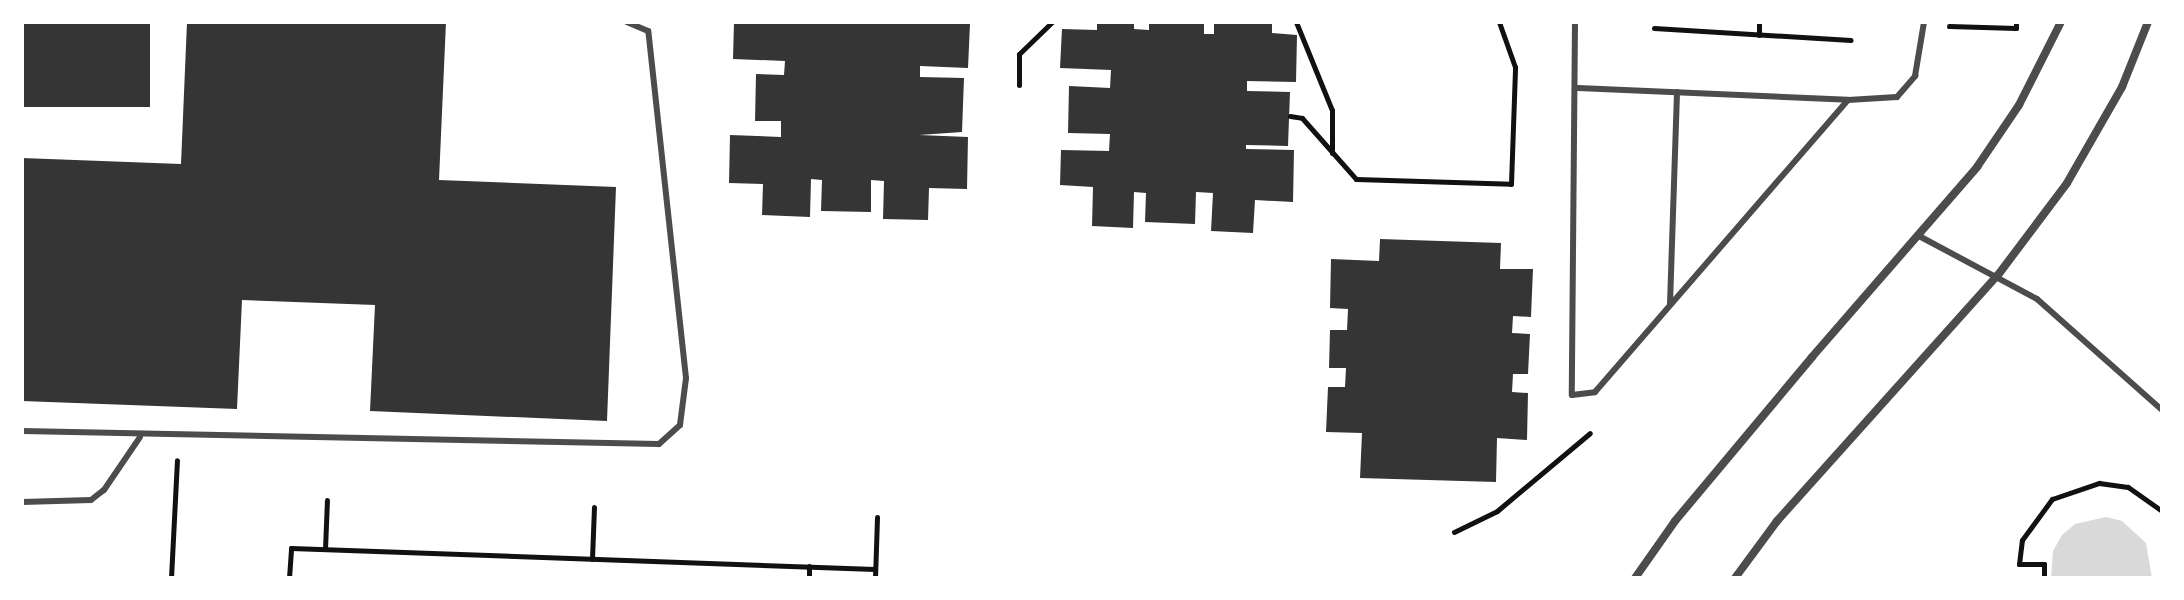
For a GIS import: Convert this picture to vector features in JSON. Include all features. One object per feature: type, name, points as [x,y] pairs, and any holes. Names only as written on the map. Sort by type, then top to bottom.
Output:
[{"type":"street","points":[[1635,578],[1743,439],[1977,167],[2019,105],[2061,22]]},
{"type":"street","points":[[1735,578],[1777,521],[1998,275],[2067,183],[2122,87],[2148,22]]},
{"type":"lane","points":[[22,431],[140,437],[659,444],[680,425],[686,378],[648,31],[627,22]]},
{"type":"lane","points":[[1575,22],[1578,88],[1572,395],[1595,392],[1848,100]]},
{"type":"lane","points":[[1578,88],[1848,100],[1897,97],[1915,76],[1924,22]]},
{"type":"lane","points":[[1670,304],[1677,92]]},
{"type":"lane","points":[[1919,236],[1998,275],[2037,299],[2162,410]]},
{"type":"lane","points":[[22,502],[91,500],[104,490],[140,437]]},
{"type":"path","points":[[1019,85],[1019,54],[1052,22]]},
{"type":"path","points":[[1296,22],[1332,110],[1332,153]]},
{"type":"path","points":[[1290,116],[1302,118],[1356,179],[1511,184],[1515,67],[1499,22]]},
{"type":"path","points":[[1759,22],[1759,35]]},
{"type":"path","points":[[1977,26],[2016,28],[2016,22]]},
{"type":"path","points":[[1654,28],[1851,40]]},
{"type":"path","points":[[1454,532],[1497,511],[1590,433]]},
{"type":"path","points":[[171,578],[177,459]]},
{"type":"path","points":[[2044,578],[2044,564],[2019,564],[2022,540],[2052,499],[2099,483],[2128,487],[2162,511]]},
{"type":"path","points":[[325,549],[327,500]]},
{"type":"path","points":[[592,559],[594,507]]},
{"type":"path","points":[[875,578],[877,517]]},
{"type":"path","points":[[289,578],[291,548],[875,569]]},
{"type":"path","points":[[809,566],[809,578]]},
{"type":"shaded area","points":[[2106,517],[2122,521],[2146,543],[2152,578],[2051,578],[2053,551],[2062,535],[2075,524]]},
{"type":"building","points":[[22,22],[150,22],[150,107],[22,107]]},
{"type":"building","points":[[187,22],[446,22],[439,180],[616,187],[607,421],[370,411],[375,305],[242,300],[237,409],[22,401],[22,158],[181,164]]},
{"type":"building","points":[[734,22],[970,24],[968,68],[920,66],[920,77],[964,78],[962,132],[919,135],[968,137],[967,189],[929,188],[928,220],[883,219],[884,181],[871,180],[871,212],[821,211],[822,180],[811,179],[810,217],[762,215],[763,184],[729,183],[730,135],[781,137],[781,121],[755,121],[756,74],[784,75],[785,61],[733,59]]},
{"type":"building","points":[[1097,22],[1134,22],[1134,29],[1149,30],[1149,22],[1204,22],[1204,34],[1214,34],[1214,22],[1272,22],[1272,33],[1297,35],[1296,82],[1247,81],[1247,91],[1290,92],[1288,146],[1246,145],[1246,149],[1294,150],[1293,202],[1255,200],[1253,233],[1211,231],[1213,193],[1196,192],[1195,224],[1145,222],[1146,193],[1134,192],[1133,228],[1092,226],[1093,187],[1060,185],[1061,150],[1109,151],[1110,134],[1068,133],[1069,86],[1110,88],[1111,70],[1060,68],[1062,29],[1097,30]]},
{"type":"building","points":[[1380,239],[1501,243],[1500,269],[1533,269],[1531,317],[1513,316],[1512,333],[1530,334],[1528,374],[1513,374],[1512,392],[1528,393],[1527,440],[1497,438],[1496,482],[1360,478],[1362,433],[1326,432],[1328,387],[1345,387],[1346,368],[1329,368],[1330,330],[1347,330],[1348,309],[1330,308],[1331,259],[1379,261]]}]
